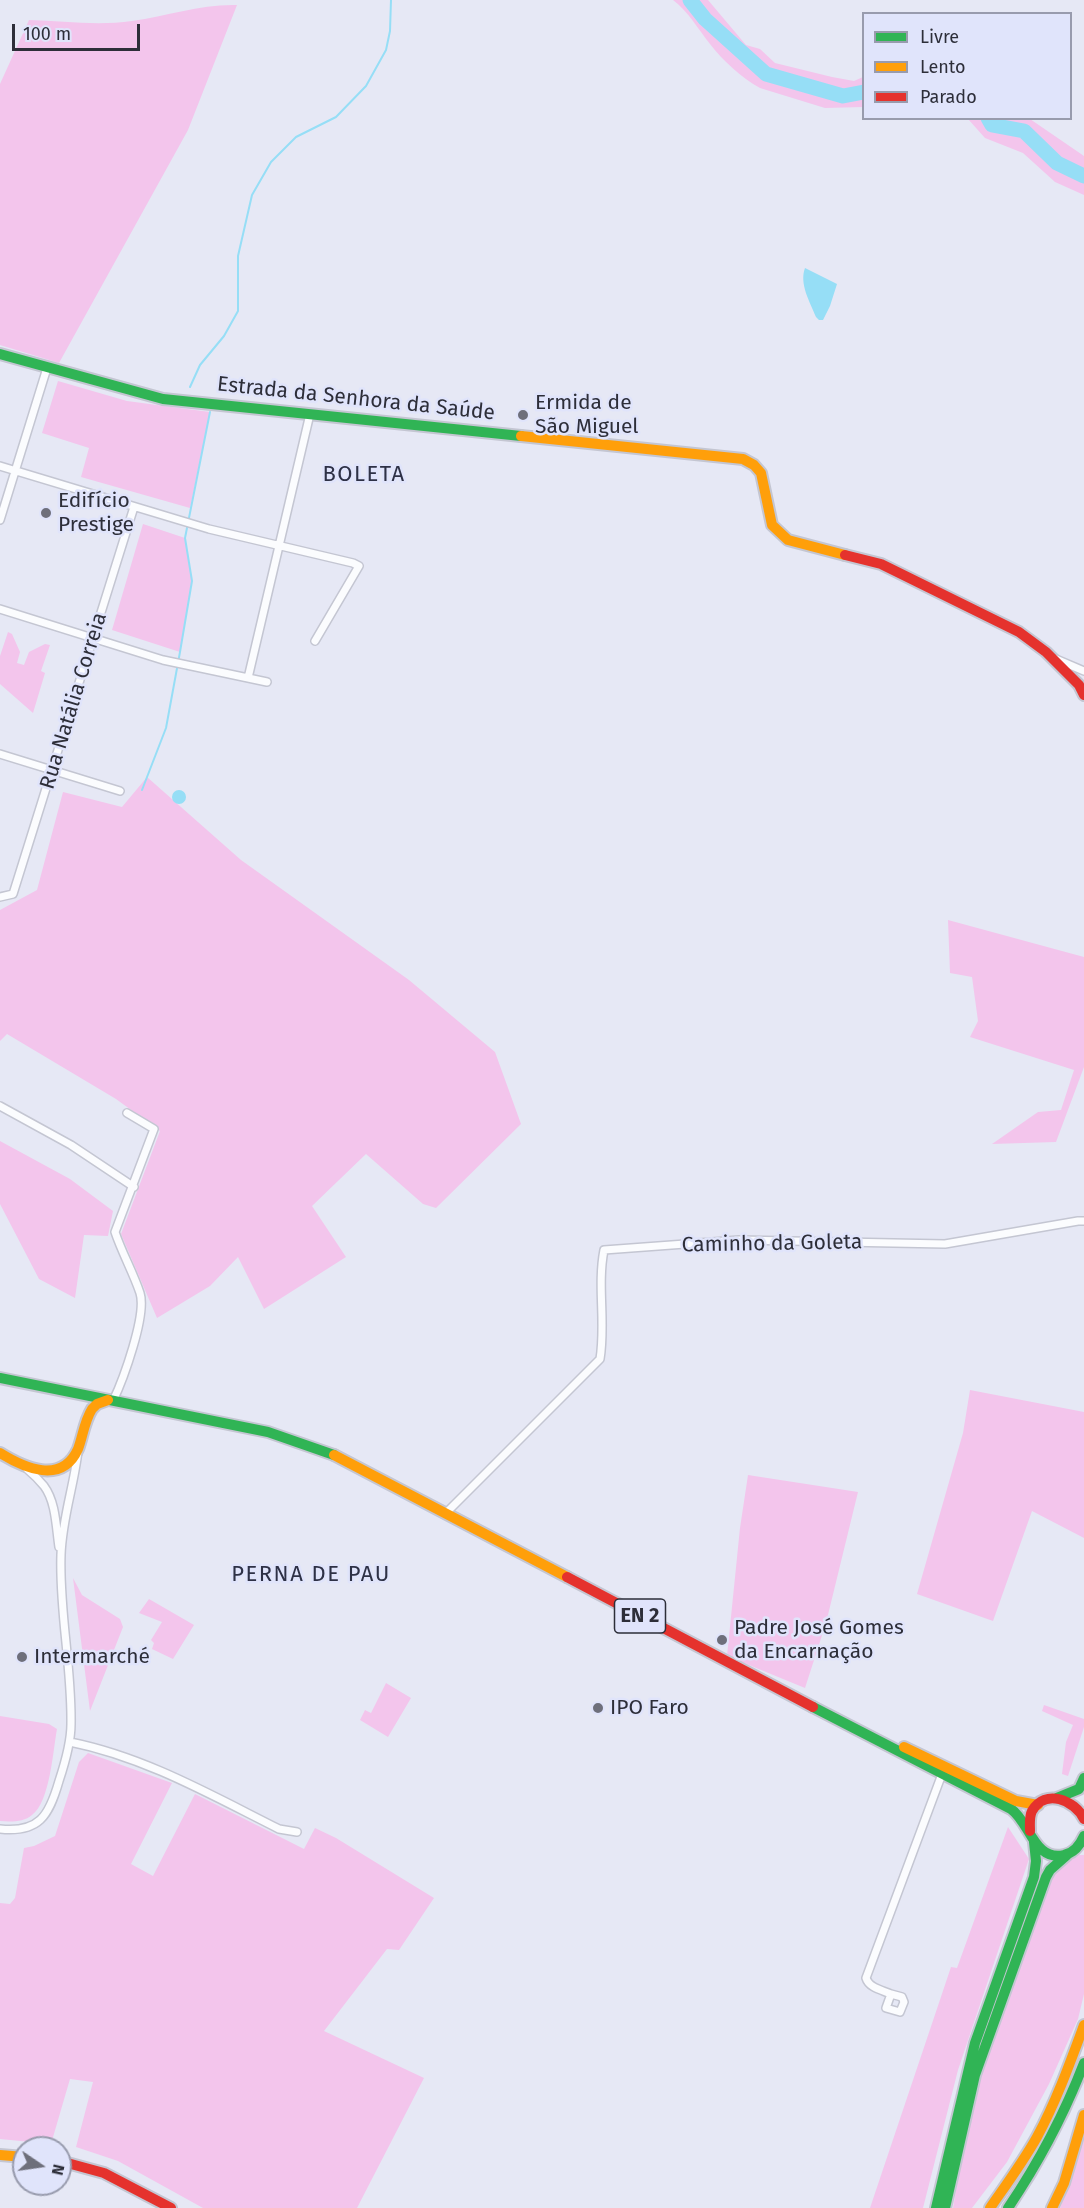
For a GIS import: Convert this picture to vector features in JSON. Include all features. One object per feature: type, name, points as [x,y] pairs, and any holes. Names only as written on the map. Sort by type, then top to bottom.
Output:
[{"type":"main road","name":"Estrada da Senhora da Saúde","points":[[0,354],[163,399],[743,459],[754,465],[761,473],[772,525],[788,540],[881,564],[1019,632],[1050,657],[1084,694]]},
{"type":"main road","name":"EN 2","points":[[0,1378],[290,1438],[357,1464],[816,1709],[1017,1813],[1032,1837],[1045,1852],[1053,1855],[1076,1851]]},
{"type":"main road","points":[[79,1394],[89,1413]]},
{"type":"main road","points":[[0,1453],[26,1467],[44,1471],[53,1470],[71,1460],[79,1448],[89,1413],[97,1404],[111,1401]]},
{"type":"main road","name":"EN 2","points":[[816,1709],[891,1741],[1016,1801],[1043,1803],[1055,1798],[1071,1802],[1078,1807],[1084,1819]]},
{"type":"main road","points":[[936,2208],[975,2043],[1034,1877],[1036,1862],[1031,1815],[1043,1803],[1079,1789],[1084,1778]]},
{"type":"main road","points":[[945,2208],[975,2075],[1001,1995],[1046,1877],[1050,1870],[1076,1851],[1084,1836]]},
{"type":"main road","points":[[990,2208],[1018,2169],[1045,2120],[1061,2086],[1084,2025]]},
{"type":"main road","points":[[1008,2208],[1035,2168],[1068,2103],[1084,2063]]},
{"type":"main road","points":[[1052,2208],[1064,2183],[1084,2115]]},
{"type":"main road","points":[[72,2163],[114,2177],[171,2208]]},
{"type":"street","points":[[0,520],[47,368]]},
{"type":"street","points":[[248,678],[310,414]]},
{"type":"street","points":[[0,466],[178,521],[353,562],[359,566],[315,641]]},
{"type":"street","name":"Rua Natália Correia","points":[[0,897],[14,894],[134,507]]},
{"type":"street","points":[[0,609],[185,666],[267,682]]},
{"type":"street","points":[[1050,657],[1084,671]]},
{"type":"street","points":[[0,754],[120,791]]},
{"type":"street","points":[[0,1106],[70,1145],[134,1187]]},
{"type":"street","points":[[111,1401],[122,1382],[139,1316],[141,1295],[115,1232],[134,1187],[154,1129],[127,1113]]},
{"type":"street","name":"Caminho da Goleta","points":[[447,1512],[600,1359],[604,1337],[601,1267],[604,1250],[739,1239],[945,1244],[1084,1221]]},
{"type":"street","points":[[61,1555],[64,1519],[79,1448]]},
{"type":"street","points":[[0,1829],[16,1831],[27,1828],[45,1816],[55,1797],[70,1742],[70,1696],[61,1555],[49,1494],[44,1485],[26,1467]]},
{"type":"street","points":[[70,1742],[91,1746],[158,1769],[279,1829],[297,1832]]},
{"type":"street","points":[[891,1994],[872,1987],[867,1983],[866,1978],[942,1774]]},
{"type":"shaded area","points":[[673,0],[708,0],[746,45],[760,49],[775,63],[854,81],[862,77],[862,107],[825,108],[760,88],[726,62]]},
{"type":"shaded area","points":[[237,5],[188,130],[59,363],[0,345],[0,84],[29,20],[119,22],[210,6]]},
{"type":"shaded area","points":[[969,120],[1031,120],[1084,156],[1084,195],[1055,182],[1023,153],[985,138]]},
{"type":"shaded area","points":[[58,381],[127,401],[210,412],[190,508],[81,477],[89,448],[42,433]]},
{"type":"shaded area","points":[[143,524],[185,538],[192,581],[180,652],[112,630]]},
{"type":"shaded area","points":[[8,632],[12,634],[20,652],[17,663],[24,665],[29,652],[45,644],[50,645],[41,671],[45,673],[33,713],[0,684],[0,656]]},
{"type":"shaded area","points":[[147,777],[241,860],[409,980],[495,1052],[521,1124],[436,1208],[423,1204],[366,1154],[312,1206],[346,1257],[264,1309],[238,1257],[210,1286],[157,1318],[121,1234],[160,1131],[116,1099],[7,1034],[0,1041],[0,910],[37,890],[63,792],[122,807]]},
{"type":"shaded area","points":[[948,920],[1084,957],[1084,1067],[1056,1142],[992,1144],[1038,1112],[1061,1110],[1074,1070],[970,1037],[978,1021],[972,977],[950,973]]},
{"type":"shaded area","points":[[0,1141],[70,1179],[113,1211],[108,1236],[84,1235],[75,1298],[39,1279],[0,1204]]},
{"type":"shaded area","points":[[970,1390],[1084,1412],[1084,1538],[1032,1511],[993,1621],[917,1594],[963,1433]]},
{"type":"shaded area","points":[[748,1475],[858,1492],[826,1623],[805,1688],[727,1656],[740,1528]]},
{"type":"shaded area","points":[[73,1578],[82,1595],[120,1619],[123,1627],[90,1711]]},
{"type":"shaded area","points":[[149,1599],[194,1625],[173,1659],[152,1649],[154,1643],[151,1640],[162,1622],[139,1613]]},
{"type":"shaded area","points":[[386,1683],[411,1698],[388,1737],[360,1720],[365,1710],[371,1713]]},
{"type":"shaded area","points":[[1044,1705],[1084,1719],[1084,1727],[1068,1776],[1062,1774],[1066,1742],[1073,1725],[1042,1711]]},
{"type":"shaded area","points":[[0,1716],[49,1724],[57,1729],[50,1775],[43,1799],[32,1815],[17,1821],[0,1821]]},
{"type":"shaded area","points":[[88,1753],[172,1783],[131,1864],[153,1876],[195,1794],[304,1849],[315,1828],[336,1838],[434,1898],[399,1950],[387,1949],[324,2031],[424,2078],[357,2208],[203,2208],[118,2161],[76,2147],[93,2082],[70,2079],[53,2136],[12,2136],[12,2140],[0,2139],[0,1903],[10,1904],[15,1898],[24,1848],[55,1836],[79,1762]]},
{"type":"shaded area","points":[[1008,1827],[1029,1859],[958,2070],[923,2208],[870,2208],[951,1967],[957,1968]]},
{"type":"shaded area","points":[[1079,1855],[1084,1855],[1084,1994],[1078,2019],[1049,2084],[1007,2162],[972,2208],[953,2208],[960,2166],[991,2034],[1049,1883],[1059,1867]]},
{"type":"shaded area","points":[[1084,2136],[1084,2208],[1060,2208]]},
{"type":"water","points":[[805,268],[837,284],[823,320],[816,317],[806,293],[803,280]]},
{"type":"water","points":[[176,790],[182,790],[186,797],[182,804],[176,804],[172,800],[172,794]]},
{"type":"waterway","points":[[190,387],[200,365],[224,336],[238,311],[238,256],[252,195],[271,162],[296,137],[336,117],[366,86],[386,50],[390,31],[391,0]]},
{"type":"waterway","points":[[690,0],[705,19],[766,74],[843,96],[862,92]]},
{"type":"waterway","points":[[989,120],[992,125],[1024,131],[1057,163],[1084,176]]},
{"type":"waterway","points":[[142,790],[166,728],[180,652],[192,581],[185,538],[210,412]]},
{"type":"traffic: fast","points":[[0,354],[163,399],[521,436]]},
{"type":"traffic: fast","points":[[0,1378],[268,1432],[334,1455]]},
{"type":"traffic: fast","points":[[813,1707],[1011,1809],[1018,1815],[1033,1840],[1046,1853],[1054,1856],[1068,1854],[1076,1848],[1084,1836]]},
{"type":"traffic: fast","points":[[1057,1798],[1079,1789],[1084,1778]]},
{"type":"traffic: fast","points":[[936,2208],[975,2043],[1034,1877],[1036,1861],[1034,1842]]},
{"type":"traffic: fast","points":[[945,2208],[975,2075],[1046,1877],[1050,1870],[1067,1855]]},
{"type":"traffic: fast","points":[[1008,2208],[1050,2138],[1084,2063]]},
{"type":"traffic: slow","points":[[521,436],[743,459],[754,465],[761,473],[772,525],[788,540],[845,555]]},
{"type":"traffic: slow","points":[[0,1453],[31,1468],[53,1470],[62,1467],[71,1460],[78,1449],[92,1409],[97,1404],[108,1400]]},
{"type":"traffic: slow","points":[[334,1455],[567,1577]]},
{"type":"traffic: slow","points":[[904,1747],[1016,1801],[1038,1805]]},
{"type":"traffic: slow","points":[[990,2208],[1044,2124],[1084,2025]]},
{"type":"traffic: slow","points":[[1052,2208],[1064,2183],[1084,2115]]},
{"type":"traffic: slow","points":[[0,2155],[12,2156]]},
{"type":"traffic: jam","points":[[845,555],[881,564],[1019,632],[1046,652],[1079,685],[1084,695]]},
{"type":"traffic: jam","points":[[567,1577],[813,1707]]},
{"type":"traffic: jam","points":[[1030,1831],[1032,1811],[1044,1800],[1052,1798],[1067,1802],[1080,1812],[1084,1819]]},
{"type":"traffic: jam","points":[[72,2164],[104,2173],[171,2208]]},
{"type":"place","name":"Ermida de São Miguel","points":[[523,415]]},
{"type":"place","name":"Edifício Prestige","points":[[46,513]]},
{"type":"place","name":"Padre José Gomes da Encarnação","points":[[722,1640]]},
{"type":"place","name":"Intermarché","points":[[22,1657]]},
{"type":"place","name":"IPO Faro","points":[[598,1708]]},
{"type":"district","name":"BOLETA","points":[[364,475]]},
{"type":"district","name":"PERNA DE PAU","points":[[311,1575]]}]
